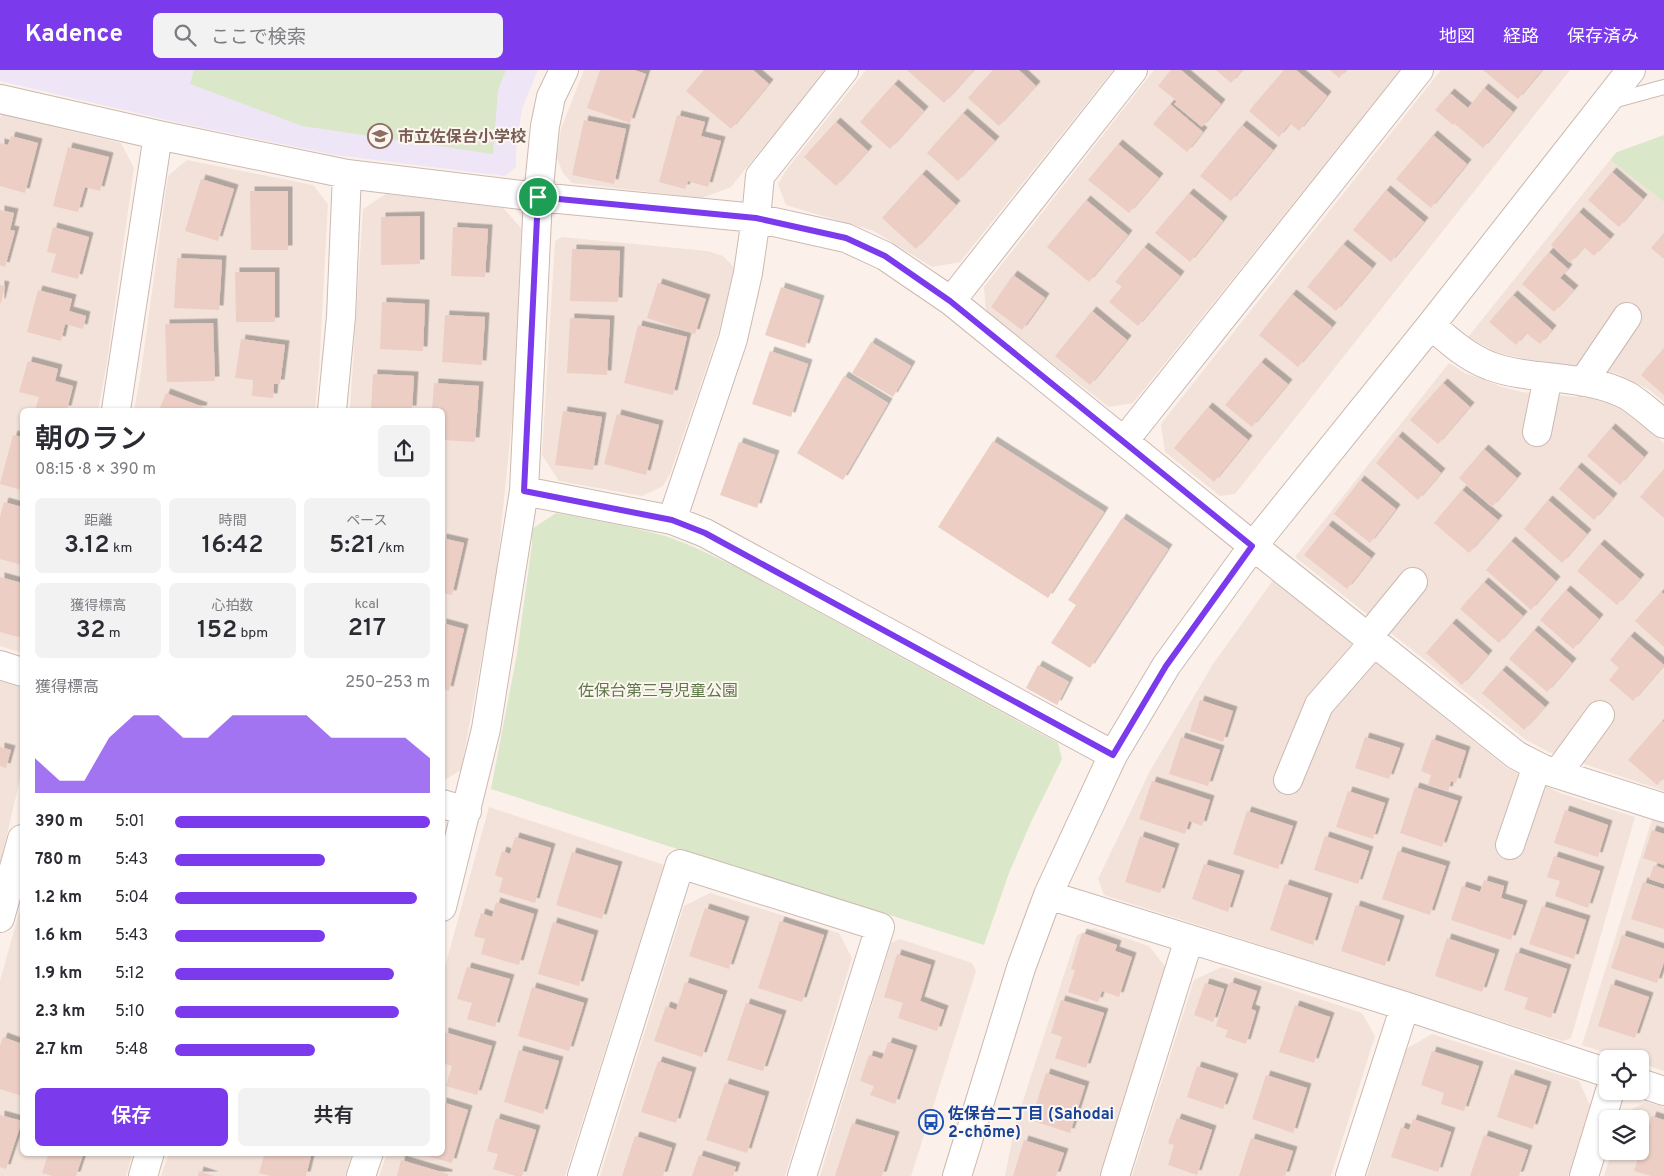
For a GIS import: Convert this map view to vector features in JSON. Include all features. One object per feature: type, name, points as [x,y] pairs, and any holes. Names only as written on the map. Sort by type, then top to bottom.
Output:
[{"type":"street","points":[[445,884],[455,808],[486,729],[524,491],[538,197],[545,126],[551,97],[564,70]]},
{"type":"street","points":[[672,520],[733,339],[748,273],[760,176],[844,70]]},
{"type":"street","points":[[950,301],[1133,70]]},
{"type":"street","points":[[1124,441],[1419,70]]},
{"type":"street","points":[[957,1176],[1021,968],[1048,895],[1113,755],[1166,666],[1252,546],[1431,325],[1631,70]]},
{"type":"street","points":[[0,99],[158,135],[348,174],[538,197],[756,218],[846,238],[885,256],[950,301],[1252,546],[1516,755],[1547,770],[1664,808]]},
{"type":"street","points":[[116,408],[158,135]]},
{"type":"street","points":[[332,408],[341,317],[348,174]]},
{"type":"street","points":[[1583,382],[1627,317]]},
{"type":"street","points":[[1431,325],[1457,348],[1489,365],[1517,374],[1583,382],[1607,388],[1628,396],[1664,424]]},
{"type":"street","points":[[1536,432],[1548,377]]},
{"type":"street","points":[[524,491],[672,520],[705,533],[1113,755]]},
{"type":"street","points":[[1288,780],[1319,705],[1371,640],[1413,582]]},
{"type":"street","points":[[0,665],[20,671]]},
{"type":"street","points":[[1510,845],[1547,770],[1600,715]]},
{"type":"street","points":[[0,918],[20,846]]},
{"type":"street","points":[[582,1176],[680,864],[880,928],[802,1176]]},
{"type":"street","points":[[1048,895],[1404,1006],[1599,1070]]},
{"type":"street","points":[[1115,1176],[1189,939]]},
{"type":"street","points":[[1350,1176],[1404,1006]]},
{"type":"street","points":[[1649,1086],[1664,1090]]},
{"type":"street","points":[[1584,1176],[1607,1100]]},
{"type":"street","points":[[143,1176],[149,1156]]},
{"type":"street","points":[[362,1176],[368,1156]]},
{"type":"lane","points":[[1604,104],[1664,88]]},
{"type":"shaded area","name":"市立佐保台小学校","points":[[0,70],[538,70],[522,109],[516,150],[516,167],[505,176],[335,155],[175,122],[0,81]]},
{"type":"shaded area","points":[[584,70],[825,70],[731,187],[702,198],[572,183],[563,173],[557,158],[561,129]]},
{"type":"shaded area","points":[[866,70],[1113,70],[960,262],[932,267],[874,231],[786,205],[778,184],[787,169]]},
{"type":"shaded area","points":[[1154,70],[1400,70],[1133,403],[1109,407],[986,312],[984,287]]},
{"type":"shaded area","points":[[1441,70],[1570,70],[1235,494],[1220,496],[1165,452],[1161,424]]},
{"type":"shaded area","points":[[2,115],[121,143],[134,168],[107,362],[98,408],[20,408],[20,652],[0,646],[0,117]]},
{"type":"shaded area","points":[[187,160],[313,185],[328,204],[315,408],[134,408],[168,176]]},
{"type":"shaded area","points":[[1610,160],[1664,202],[1664,402],[1648,389],[1616,373],[1520,358],[1496,352],[1468,337]]},
{"type":"shaded area","points":[[386,194],[503,208],[521,228],[516,380],[496,579],[461,770],[445,780],[445,408],[350,408],[363,209]]},
{"type":"shaded area","points":[[562,237],[707,251],[723,256],[734,267],[719,331],[670,474],[663,486],[642,496],[559,481],[542,455],[555,241]]},
{"type":"shaded area","points":[[1449,363],[1465,373],[1502,387],[1522,392],[1589,398],[1609,404],[1636,420],[1664,443],[1664,791],[1549,752],[1526,740],[1295,557]]},
{"type":"shaded area","points":[[1273,580],[1507,768],[1560,793],[1635,817],[1571,1038],[1563,1041],[1104,895],[1098,879],[1150,771],[1213,664]]},
{"type":"shaded area","points":[[0,681],[20,687],[20,779],[0,864]]},
{"type":"shaded area","points":[[489,807],[664,865],[565,1176],[379,1176],[386,1156],[445,1156],[445,967]]},
{"type":"shaded area","points":[[1652,819],[1664,823],[1664,1071],[1649,1066],[1649,1050],[1599,1051],[1582,1045]]},
{"type":"shaded area","points":[[710,893],[839,933],[852,958],[785,1176],[600,1176],[684,906]]},
{"type":"shaded area","points":[[20,909],[20,1156],[132,1156],[126,1176],[0,1176],[0,981]]},
{"type":"shaded area","points":[[1094,928],[1149,946],[1167,969],[1101,1176],[1005,1176],[1015,1125],[1077,935]]},
{"type":"shaded area","points":[[900,939],[972,963],[976,971],[911,1176],[820,1176],[891,943]]},
{"type":"shaded area","points":[[1222,967],[1362,1013],[1375,1036],[1331,1176],[1132,1176],[1194,980]]},
{"type":"shaded area","points":[[1432,1034],[1579,1081],[1590,1105],[1568,1176],[1367,1176],[1406,1049]]},
{"type":"shaded area","points":[[1647,1102],[1664,1107],[1664,1176],[1604,1176],[1609,1160],[1649,1160],[1649,1110],[1630,1110]]},
{"type":"shaded area","points":[[168,1156],[351,1156],[345,1176],[161,1176]]},
{"type":"green space","points":[[194,70],[506,70],[498,90],[493,154],[302,126],[190,84]]},
{"type":"green space","points":[[1664,135],[1664,202],[1610,160],[1617,152]]},
{"type":"green space","name":"佐保台第三号児童公園","points":[[556,513],[652,532],[701,550],[736,567],[1058,743],[1062,759],[1031,822],[1009,873],[984,945],[491,789],[517,654],[532,544],[532,529]]},
{"type":"building","points":[[600,70],[634,70],[646,74],[630,123],[587,108]]},
{"type":"building","points":[[704,70],[753,70],[769,84],[731,129],[686,91]]},
{"type":"building","points":[[907,70],[974,70],[944,103]]},
{"type":"building","points":[[993,70],[1019,70],[1036,86],[999,126],[968,98]]},
{"type":"building","points":[[1171,70],[1181,70],[1221,104],[1202,127],[1174,104],[1177,101],[1158,86]]},
{"type":"building","points":[[1216,70],[1242,70],[1231,83]]},
{"type":"building","points":[[1284,70],[1296,70],[1327,96],[1299,131],[1290,123],[1279,137],[1249,111]]},
{"type":"building","points":[[1330,70],[1346,70],[1339,78]]},
{"type":"building","points":[[1483,70],[1542,70],[1518,99]]},
{"type":"building","points":[[894,84],[924,111],[890,149],[860,122]]},
{"type":"building","points":[[1484,88],[1513,112],[1483,148],[1435,110],[1450,93],[1468,108]]},
{"type":"building","points":[[1170,104],[1203,132],[1187,152],[1153,124]]},
{"type":"building","points":[[963,113],[995,141],[958,181],[927,153]]},
{"type":"building","points":[[677,115],[705,122],[701,136],[721,141],[708,187],[688,181],[685,189],[659,182]]},
{"type":"building","points":[[584,120],[626,129],[614,184],[572,175]]},
{"type":"building","points":[[836,122],[868,151],[836,186],[804,157]]},
{"type":"building","points":[[1242,125],[1273,150],[1231,201],[1200,176]]},
{"type":"building","points":[[1433,135],[1467,164],[1431,208],[1396,179]]},
{"type":"building","points":[[11,136],[38,143],[25,193],[0,186],[0,143],[8,145]]},
{"type":"building","points":[[1118,144],[1159,178],[1129,213],[1088,180]]},
{"type":"building","points":[[68,147],[109,157],[100,191],[85,187],[78,212],[53,206]]},
{"type":"building","points":[[1612,172],[1643,199],[1619,227],[1588,200]]},
{"type":"building","points":[[922,174],[956,205],[916,249],[882,218]]},
{"type":"building","points":[[201,179],[234,189],[218,241],[185,231]]},
{"type":"building","points":[[1386,190],[1424,222],[1391,262],[1353,230]]},
{"type":"building","points":[[250,191],[288,191],[288,250],[251,250]]},
{"type":"building","points":[[1189,193],[1223,221],[1190,262],[1155,233]]},
{"type":"building","points":[[1086,200],[1128,235],[1089,282],[1047,247]]},
{"type":"building","points":[[0,210],[14,213],[10,230],[15,231],[5,267],[0,265]]},
{"type":"building","points":[[1579,212],[1610,239],[1594,256],[1584,247],[1570,263],[1551,245]]},
{"type":"building","points":[[420,216],[420,264],[381,265],[381,217]]},
{"type":"building","points":[[53,227],[89,237],[78,279],[51,272],[56,254],[47,252]]},
{"type":"building","points":[[453,227],[488,229],[485,277],[451,276]]},
{"type":"building","points":[[1664,233],[1664,259],[1651,248]]},
{"type":"building","points":[[1343,244],[1372,268],[1336,311],[1307,287]]},
{"type":"building","points":[[1144,247],[1180,276],[1138,326],[1109,302],[1122,287],[1115,282]]},
{"type":"building","points":[[572,249],[620,251],[618,302],[570,301]]},
{"type":"building","points":[[1549,252],[1568,269],[1560,278],[1574,290],[1554,312],[1522,284]]},
{"type":"building","points":[[177,258],[222,260],[219,310],[174,308]]},
{"type":"building","points":[[235,272],[275,272],[275,322],[236,322]]},
{"type":"building","points":[[1013,275],[1045,298],[1022,330],[991,307]]},
{"type":"building","points":[[658,283],[706,299],[695,334],[647,318]]},
{"type":"building","points":[[0,285],[5,286],[1,303],[0,303]]},
{"type":"building","points":[[781,287],[820,300],[805,348],[765,335]]},
{"type":"building","points":[[38,290],[72,299],[69,311],[86,316],[83,329],[65,324],[61,341],[27,332]]},
{"type":"building","points":[[1292,294],[1332,327],[1298,367],[1259,335]]},
{"type":"building","points":[[1513,295],[1552,330],[1540,344],[1526,333],[1516,345],[1489,322]]},
{"type":"building","points":[[382,302],[425,304],[423,351],[380,349]]},
{"type":"building","points":[[1092,311],[1127,340],[1090,385],[1055,356]]},
{"type":"building","points":[[445,315],[485,317],[482,365],[442,362]]},
{"type":"building","points":[[570,318],[610,320],[607,375],[567,373]]},
{"type":"building","points":[[213,323],[215,381],[167,382],[165,324]]},
{"type":"building","points":[[638,325],[687,337],[673,395],[624,383]]},
{"type":"building","points":[[241,339],[285,345],[280,384],[274,384],[273,398],[252,396],[253,380],[235,378]]},
{"type":"building","points":[[871,342],[911,366],[893,397],[852,373]]},
{"type":"building","points":[[1664,348],[1664,395],[1641,375]]},
{"type":"building","points":[[770,351],[808,364],[791,417],[752,404]]},
{"type":"building","points":[[28,361],[58,369],[55,381],[73,386],[68,408],[36,408],[39,397],[19,392]]},
{"type":"building","points":[[1261,362],[1288,384],[1252,427],[1225,405]]},
{"type":"building","points":[[373,374],[414,376],[412,408],[371,408]]},
{"type":"building","points":[[844,376],[888,403],[843,480],[797,453]]},
{"type":"building","points":[[434,383],[479,386],[475,442],[445,440],[445,408],[432,408]]},
{"type":"building","points":[[1443,383],[1470,407],[1438,444],[1410,420]]},
{"type":"building","points":[[166,393],[203,407],[203,408],[160,408]]},
{"type":"building","points":[[1208,407],[1248,440],[1214,482],[1174,448]]},
{"type":"building","points":[[563,411],[602,417],[593,470],[555,465]]},
{"type":"building","points":[[617,414],[659,425],[646,475],[604,464]]},
{"type":"building","points":[[1611,428],[1644,457],[1620,485],[1587,456]]},
{"type":"building","points":[[13,435],[20,437],[20,489],[0,484]]},
{"type":"building","points":[[1398,436],[1441,473],[1418,500],[1376,463]]},
{"type":"building","points":[[993,441],[1104,512],[1048,598],[938,527]]},
{"type":"building","points":[[739,442],[775,455],[757,508],[720,495]]},
{"type":"building","points":[[1484,449],[1517,478],[1492,507],[1459,478]]},
{"type":"building","points":[[1577,467],[1613,498],[1594,520],[1559,489]]},
{"type":"building","points":[[1664,469],[1664,518],[1640,497]]},
{"type":"building","points":[[1360,480],[1396,509],[1370,543],[1334,514]]},
{"type":"building","points":[[1462,490],[1498,520],[1469,553],[1434,523]]},
{"type":"building","points":[[1548,500],[1587,534],[1562,563],[1524,529]]},
{"type":"building","points":[[4,502],[20,506],[20,564],[0,559],[0,517]]},
{"type":"building","points":[[1122,518],[1168,549],[1090,668],[1051,643],[1076,605],[1068,600]]},
{"type":"building","points":[[1328,525],[1371,558],[1347,589],[1304,555]]},
{"type":"building","points":[[445,539],[464,543],[452,595],[445,594]]},
{"type":"building","points":[[1511,541],[1556,581],[1531,610],[1486,570]]},
{"type":"building","points":[[1600,544],[1640,579],[1617,605],[1577,571]]},
{"type":"building","points":[[0,577],[20,582],[20,637],[0,632]]},
{"type":"building","points":[[1484,582],[1523,616],[1499,643],[1460,609]]},
{"type":"building","points":[[1566,590],[1599,619],[1573,649],[1540,620]]},
{"type":"building","points":[[1661,592],[1664,594],[1664,647],[1635,621]]},
{"type":"building","points":[[1452,623],[1488,655],[1462,685],[1426,653]]},
{"type":"building","points":[[445,624],[464,629],[449,691],[445,690]]},
{"type":"building","points":[[1534,630],[1572,663],[1547,692],[1509,659]]},
{"type":"building","points":[[1630,636],[1664,665],[1633,701],[1609,680],[1619,668],[1610,660]]},
{"type":"building","points":[[1038,665],[1069,682],[1057,705],[1026,688]]},
{"type":"building","points":[[1502,670],[1545,707],[1524,730],[1482,693]]},
{"type":"building","points":[[1200,700],[1233,711],[1223,742],[1190,731]]},
{"type":"building","points":[[1662,721],[1664,722],[1664,777],[1657,785],[1628,760]]},
{"type":"building","points":[[1181,737],[1220,750],[1208,786],[1169,774]]},
{"type":"building","points":[[1365,737],[1400,748],[1389,779],[1355,768]]},
{"type":"building","points":[[1432,739],[1466,751],[1456,783],[1451,781],[1448,791],[1428,785],[1431,775],[1421,771]]},
{"type":"building","points":[[0,747],[11,750],[6,768],[0,766]]},
{"type":"building","points":[[1152,781],[1210,800],[1202,826],[1189,821],[1185,834],[1139,819]]},
{"type":"building","points":[[1415,787],[1458,801],[1442,847],[1400,833]]},
{"type":"building","points":[[1348,791],[1385,803],[1373,839],[1336,827]]},
{"type":"building","points":[[1565,810],[1608,825],[1598,857],[1554,843]]},
{"type":"building","points":[[1247,811],[1293,826],[1278,869],[1233,854]]},
{"type":"building","points":[[1652,830],[1664,834],[1664,865],[1643,858]]},
{"type":"building","points":[[1140,836],[1175,848],[1160,893],[1125,882]]},
{"type":"building","points":[[1325,836],[1369,851],[1358,884],[1314,870]]},
{"type":"building","points":[[515,837],[551,848],[535,903],[499,892],[503,878],[495,875],[502,851],[510,854]]},
{"type":"building","points":[[1398,851],[1446,866],[1430,915],[1382,899]]},
{"type":"building","points":[[572,852],[618,866],[602,919],[556,905]]},
{"type":"building","points":[[1554,856],[1600,871],[1588,908],[1555,896],[1560,881],[1547,877]]},
{"type":"building","points":[[1204,864],[1240,875],[1228,912],[1192,899]]},
{"type":"building","points":[[1654,865],[1664,869],[1664,884],[1649,879]]},
{"type":"building","points":[[1484,880],[1504,886],[1501,898],[1523,905],[1511,940],[1451,920],[1462,886],[1480,892]]},
{"type":"building","points":[[1643,882],[1664,889],[1664,929],[1631,919]]},
{"type":"building","points":[[1285,884],[1328,898],[1313,945],[1270,930]]},
{"type":"building","points":[[496,902],[534,914],[519,965],[481,954],[485,939],[474,936],[481,913],[492,917]]},
{"type":"building","points":[[1356,905],[1400,920],[1385,966],[1341,951]]},
{"type":"building","points":[[1542,906],[1586,920],[1574,959],[1529,944]]},
{"type":"building","points":[[705,908],[745,921],[729,969],[689,956]]},
{"type":"building","points":[[780,921],[824,935],[802,1002],[758,988]]},
{"type":"building","points":[[553,922],[594,935],[579,986],[538,974]]},
{"type":"building","points":[[1082,933],[1117,945],[1115,951],[1132,957],[1119,997],[1102,991],[1098,1002],[1068,992],[1075,970],[1071,969]]},
{"type":"building","points":[[1622,935],[1664,949],[1664,962],[1657,983],[1611,968]]},
{"type":"building","points":[[1447,938],[1495,954],[1482,992],[1435,976]]},
{"type":"building","points":[[1516,952],[1567,969],[1551,1018],[1524,1009],[1528,998],[1504,990]]},
{"type":"building","points":[[897,954],[931,965],[920,1001],[944,1010],[937,1031],[898,1018],[903,1003],[884,997]]},
{"type":"building","points":[[467,967],[510,979],[495,1027],[467,1019],[472,1003],[457,999]]},
{"type":"building","points":[[685,982],[723,995],[702,1057],[654,1041],[666,1006],[676,1010]]},
{"type":"building","points":[[1230,982],[1257,991],[1251,1009],[1256,1011],[1246,1044],[1225,1037],[1228,1030],[1216,1026]]},
{"type":"building","points":[[1205,983],[1224,989],[1213,1022],[1194,1015]]},
{"type":"building","points":[[1611,984],[1649,997],[1635,1038],[1598,1026]]},
{"type":"building","points":[[532,987],[584,1003],[569,1051],[518,1036]]},
{"type":"building","points":[[1061,1000],[1104,1013],[1086,1068],[1055,1058],[1062,1037],[1051,1033]]},
{"type":"building","points":[[746,1003],[782,1015],[763,1071],[727,1060]]},
{"type":"building","points":[[1295,1005],[1330,1017],[1314,1063],[1279,1052]]},
{"type":"building","points":[[445,1032],[492,1046],[477,1095],[446,1086],[452,1066],[445,1064]]},
{"type":"building","points":[[3,1037],[20,1043],[20,1095],[0,1089],[0,1046]]},
{"type":"building","points":[[888,1042],[913,1050],[895,1104],[870,1095],[874,1086],[860,1081],[869,1055],[882,1059]]},
{"type":"building","points":[[519,1050],[559,1061],[543,1114],[504,1102]]},
{"type":"building","points":[[1432,1051],[1479,1066],[1464,1111],[1441,1104],[1444,1093],[1421,1085]]},
{"type":"building","points":[[658,1061],[692,1072],[676,1123],[641,1112]]},
{"type":"building","points":[[1197,1066],[1234,1078],[1223,1109],[1187,1097]]},
{"type":"building","points":[[1046,1073],[1085,1086],[1070,1133],[1031,1120]]},
{"type":"building","points":[[1511,1074],[1547,1086],[1533,1129],[1497,1117]]},
{"type":"building","points":[[1266,1075],[1307,1088],[1293,1133],[1252,1119]]},
{"type":"building","points":[[725,1083],[765,1096],[747,1153],[706,1140]]},
{"type":"building","points":[[445,1103],[468,1110],[452,1163],[427,1156],[445,1156]]},
{"type":"building","points":[[0,1115],[20,1120],[20,1127],[6,1169],[0,1167]]},
{"type":"building","points":[[1652,1116],[1664,1120],[1664,1176],[1651,1176],[1634,1171],[1638,1160],[1649,1160],[1649,1125]]},
{"type":"building","points":[[496,1118],[536,1130],[522,1176],[493,1169],[498,1154],[487,1151]]},
{"type":"building","points":[[1177,1118],[1212,1130],[1197,1175],[1168,1165],[1174,1145],[1168,1143]]},
{"type":"building","points":[[1413,1119],[1451,1132],[1438,1172],[1391,1157],[1401,1127],[1409,1130]]},
{"type":"building","points":[[852,1123],[895,1136],[882,1176],[835,1176]]},
{"type":"building","points":[[1484,1135],[1528,1150],[1519,1176],[1470,1176]]},
{"type":"building","points":[[635,1136],[672,1148],[663,1176],[622,1176]]},
{"type":"building","points":[[1251,1138],[1293,1151],[1285,1176],[1239,1176]]},
{"type":"building","points":[[1024,1140],[1064,1153],[1056,1176],[1013,1176]]},
{"type":"building","points":[[699,1155],[736,1167],[733,1176],[692,1176]]},
{"type":"building","points":[[48,1156],[83,1156],[76,1176],[53,1176],[42,1173]]},
{"type":"building","points":[[264,1156],[311,1156],[306,1176],[270,1176],[259,1173]]},
{"type":"building","points":[[401,1160],[448,1174],[448,1176],[397,1176]]},
{"type":"building","points":[[199,1171],[214,1176],[198,1176]]},
{"type":"place","name":"市立佐保台小学校","points":[[380,136]]},
{"type":"place","name":"佐保台二丁目 (Sahodai 2-chōme)","points":[[931,1122]]},
{"type":"route","points":[[538,197],[756,218],[846,238],[885,256],[950,301],[1252,546],[1166,666],[1113,755],[705,533],[672,520],[524,491],[538,197]]}]
